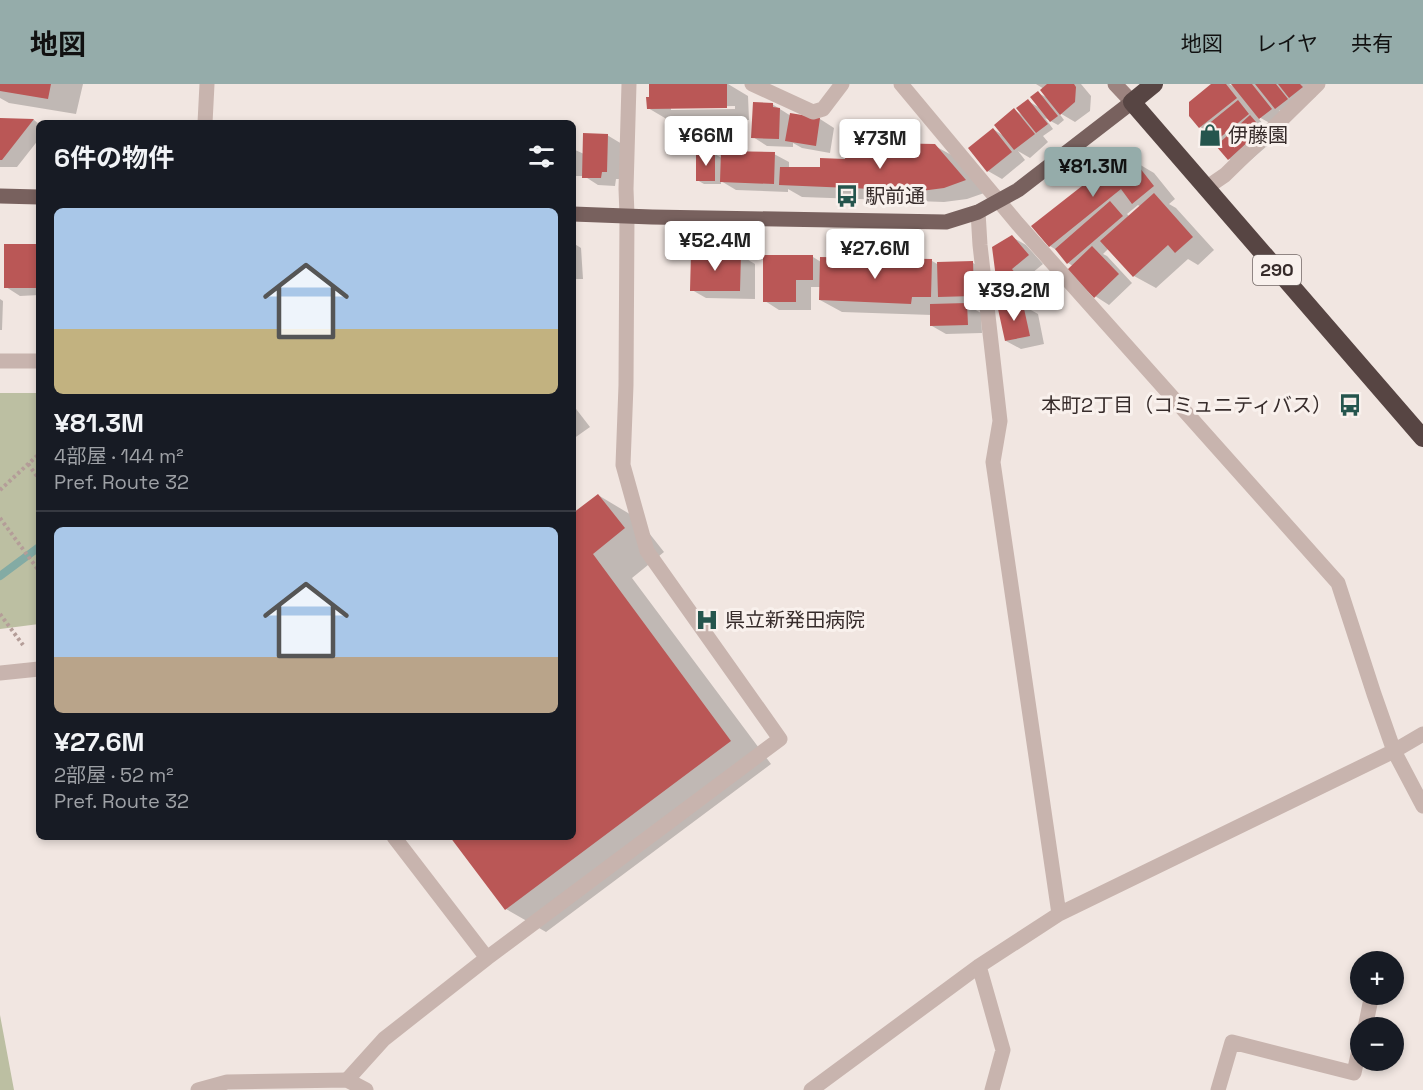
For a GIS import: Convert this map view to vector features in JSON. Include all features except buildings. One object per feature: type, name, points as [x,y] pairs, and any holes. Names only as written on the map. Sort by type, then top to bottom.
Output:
[{"type":"highway","points":[[1132,102],[1154,84]]},
{"type":"highway","name":"290","points":[[1132,102],[1423,438]]},
{"type":"main road","points":[[576,214],[946,222],[978,212],[1018,190],[1132,102]]},
{"type":"main road","points":[[0,196],[36,196]]},
{"type":"street","points":[[206,120],[207,84]]},
{"type":"street","points":[[347,1080],[384,1039],[487,958],[780,739],[647,550],[623,465],[629,84]]},
{"type":"street","points":[[752,84],[813,112],[823,109],[842,84]]},
{"type":"street","points":[[901,84],[998,200],[1338,583],[1394,751],[1423,806]]},
{"type":"street","points":[[1115,84],[1132,102]]},
{"type":"street","points":[[1206,188],[1225,175],[1318,84]]},
{"type":"street","points":[[978,212],[1000,421],[993,462],[1059,914]]},
{"type":"street","points":[[0,361],[36,361]]},
{"type":"street","points":[[0,673],[36,669]]},
{"type":"street","points":[[811,1090],[980,966],[1059,914],[1394,751],[1423,734]]},
{"type":"street","points":[[395,840],[487,958]]},
{"type":"street","points":[[980,966],[1003,1050],[992,1090]]},
{"type":"street","points":[[1218,1090],[1232,1042],[1354,1073],[1354,1071]]},
{"type":"street","points":[[198,1090],[227,1082],[347,1080],[366,1090]]},
{"type":"path","points":[[0,490],[36,457]]},
{"type":"path","points":[[28,464],[36,474]]},
{"type":"path","points":[[0,518],[36,567]]},
{"type":"path","points":[[0,614],[23,645]]},
{"type":"green space","points":[[0,393],[36,393],[36,624],[0,629]]},
{"type":"green space","points":[[0,1015],[14,1090],[0,1090]]},
{"type":"waterway","points":[[0,576],[36,549]]},
{"type":"place","name":"伊藤園","points":[[1210,135]]},
{"type":"place","name":"駅前通","points":[[847,196]]},
{"type":"place","name":"本町2丁目（コミュニティバス）","points":[[1350,405]]},
{"type":"place","name":"県立新発田病院","points":[[707,620]]}]
